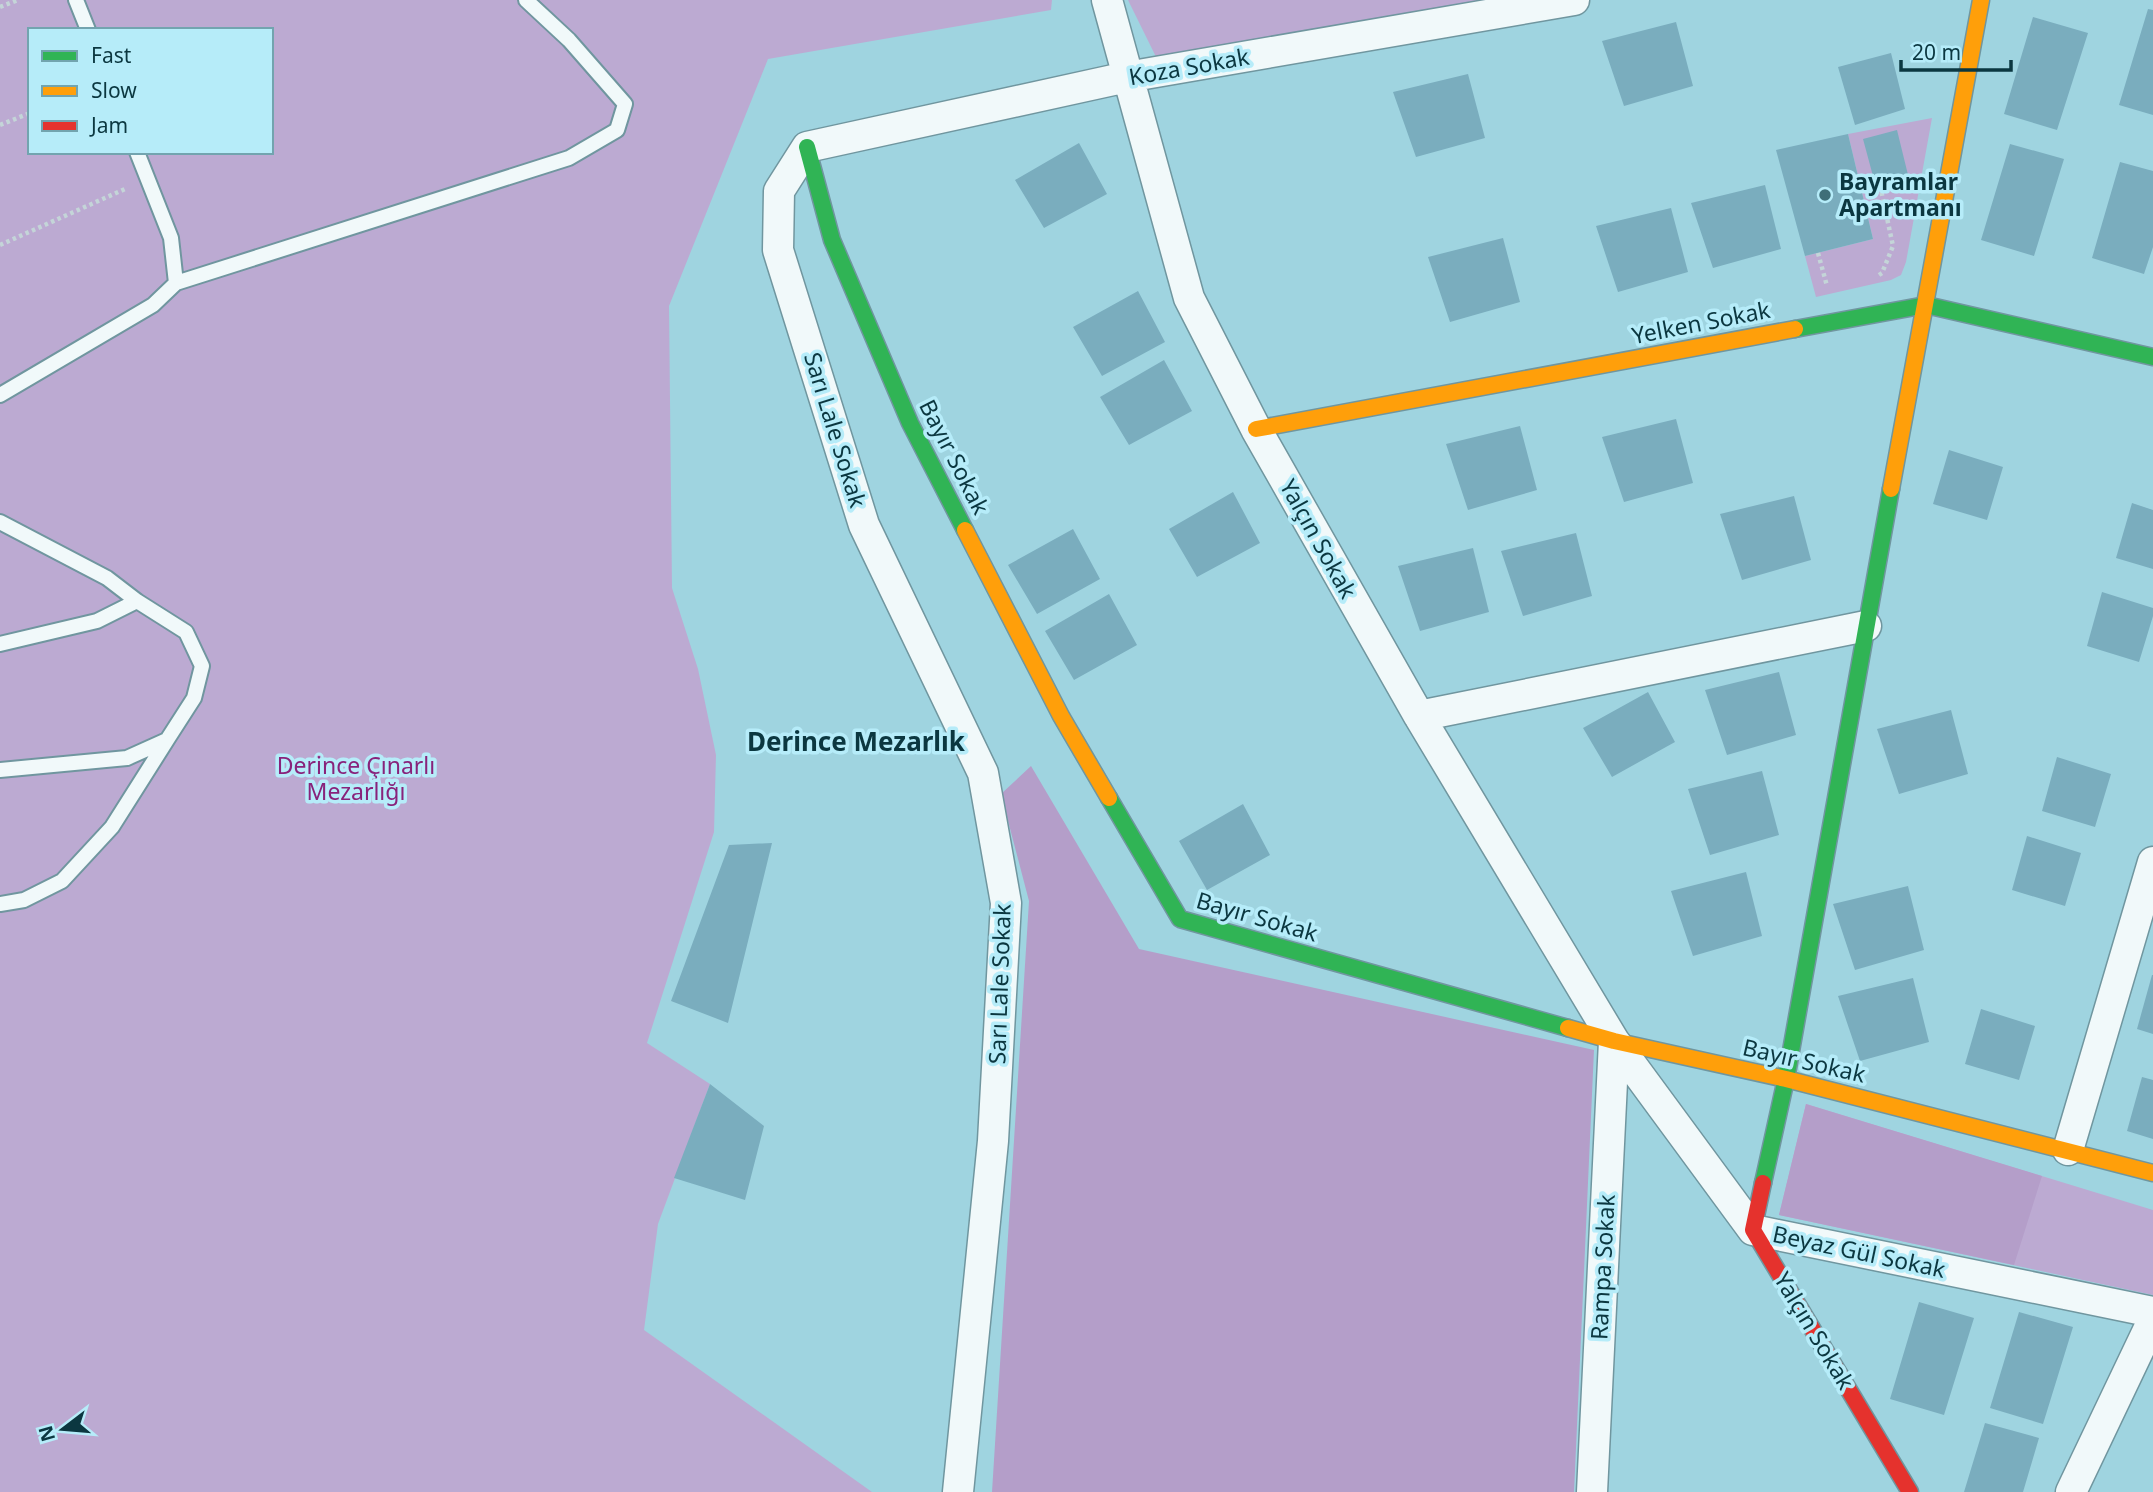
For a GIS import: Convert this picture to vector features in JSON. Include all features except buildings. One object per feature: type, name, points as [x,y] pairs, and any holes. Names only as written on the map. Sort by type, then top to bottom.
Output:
[{"type":"street","name":"Yalçın Sokak","points":[[1107,0],[1189,298],[1256,429],[1419,716],[1614,1041]]},
{"type":"street","name":"Koza Sokak","points":[[807,147],[1127,77],[1574,0]]},
{"type":"street","points":[[1753,1230],[1786,1079],[1981,0]]},
{"type":"street","name":"Bayır Sokak","points":[[807,147],[832,240],[910,423],[1061,716],[1180,919],[1614,1041],[1786,1079],[2153,1173]]},
{"type":"street","name":"Sarı Lale Sokak","points":[[807,147],[779,191],[778,250],[864,525],[982,773],[1006,903],[993,1141],[958,1492]]},
{"type":"street","name":"Yelken Sokak","points":[[1256,429],[1926,304],[2153,357]]},
{"type":"street","points":[[1419,716],[1866,626]]},
{"type":"street","points":[[2068,1150],[2153,862]]},
{"type":"street","name":"Beyaz Gül Sokak","points":[[1614,1041],[1753,1230],[2153,1312]]},
{"type":"street","name":"Rampa Sokak","points":[[1592,1492],[1614,1041]]},
{"type":"street","name":"Yalçın Sokak","points":[[1753,1230],[1910,1492]]},
{"type":"street","points":[[2071,1492],[2153,1320]]},
{"type":"lane","points":[[76,0],[87,28]]},
{"type":"lane","points":[[0,395],[153,305],[176,283],[569,158],[617,130],[625,104],[569,40],[526,0]]},
{"type":"lane","points":[[138,154],[171,238],[176,283]]},
{"type":"lane","points":[[0,522],[107,578],[186,632],[202,666],[194,698],[112,827],[62,881],[24,900],[0,904]]},
{"type":"lane","points":[[0,644],[97,621],[137,601]]},
{"type":"lane","points":[[0,770],[127,758],[167,740]]},
{"type":"path","points":[[0,8],[18,0]]},
{"type":"path","points":[[0,125],[28,114]]},
{"type":"path","points":[[0,245],[148,179]]},
{"type":"path","points":[[1871,279],[1882,273],[1893,246],[1881,190]]},
{"type":"green space","name":"Derince Çınarlı Mezarlığı","points":[[0,0],[1052,0],[1051,10],[768,59],[669,306],[672,588],[698,669],[716,755],[714,832],[647,1043],[710,1084],[658,1224],[644,1330],[872,1492],[0,1492]]},
{"type":"green space","points":[[1128,0],[1495,0],[1159,63]]},
{"type":"green space","points":[[1932,118],[1906,262],[1901,275],[1891,280],[1816,297],[1805,256],[1873,239],[1848,134]]},
{"type":"green space","points":[[1806,1104],[2153,1210],[2153,1295],[1779,1215]]},
{"type":"shaded area","points":[[1031,766],[1139,949],[1594,1050],[1574,1492],[992,1492],[1029,901],[1001,794]]},
{"type":"shaded area","points":[[1806,1104],[2042,1176],[2014,1265],[1779,1215]]},
{"type":"traffic: fast","points":[[807,147],[832,240],[910,423],[965,530]]},
{"type":"traffic: fast","points":[[1795,329],[1926,305],[2153,357]]},
{"type":"traffic: fast","points":[[1763,1183],[1786,1079],[1891,489]]},
{"type":"traffic: fast","points":[[1109,798],[1180,919],[1568,1028]]},
{"type":"traffic: slow","points":[[1891,489],[1981,0]]},
{"type":"traffic: slow","points":[[1256,429],[1795,329]]},
{"type":"traffic: slow","points":[[965,530],[1061,716],[1109,798]]},
{"type":"traffic: slow","points":[[1568,1028],[1614,1041],[1786,1079],[2153,1173]]},
{"type":"traffic: jam","points":[[1763,1183],[1753,1230],[1910,1492]]},
{"type":"place","name":"Bayramlar Apartmanı","points":[[1825,195]]},
{"type":"district","name":"Derince Mezarlık","points":[[856,742]]}]
